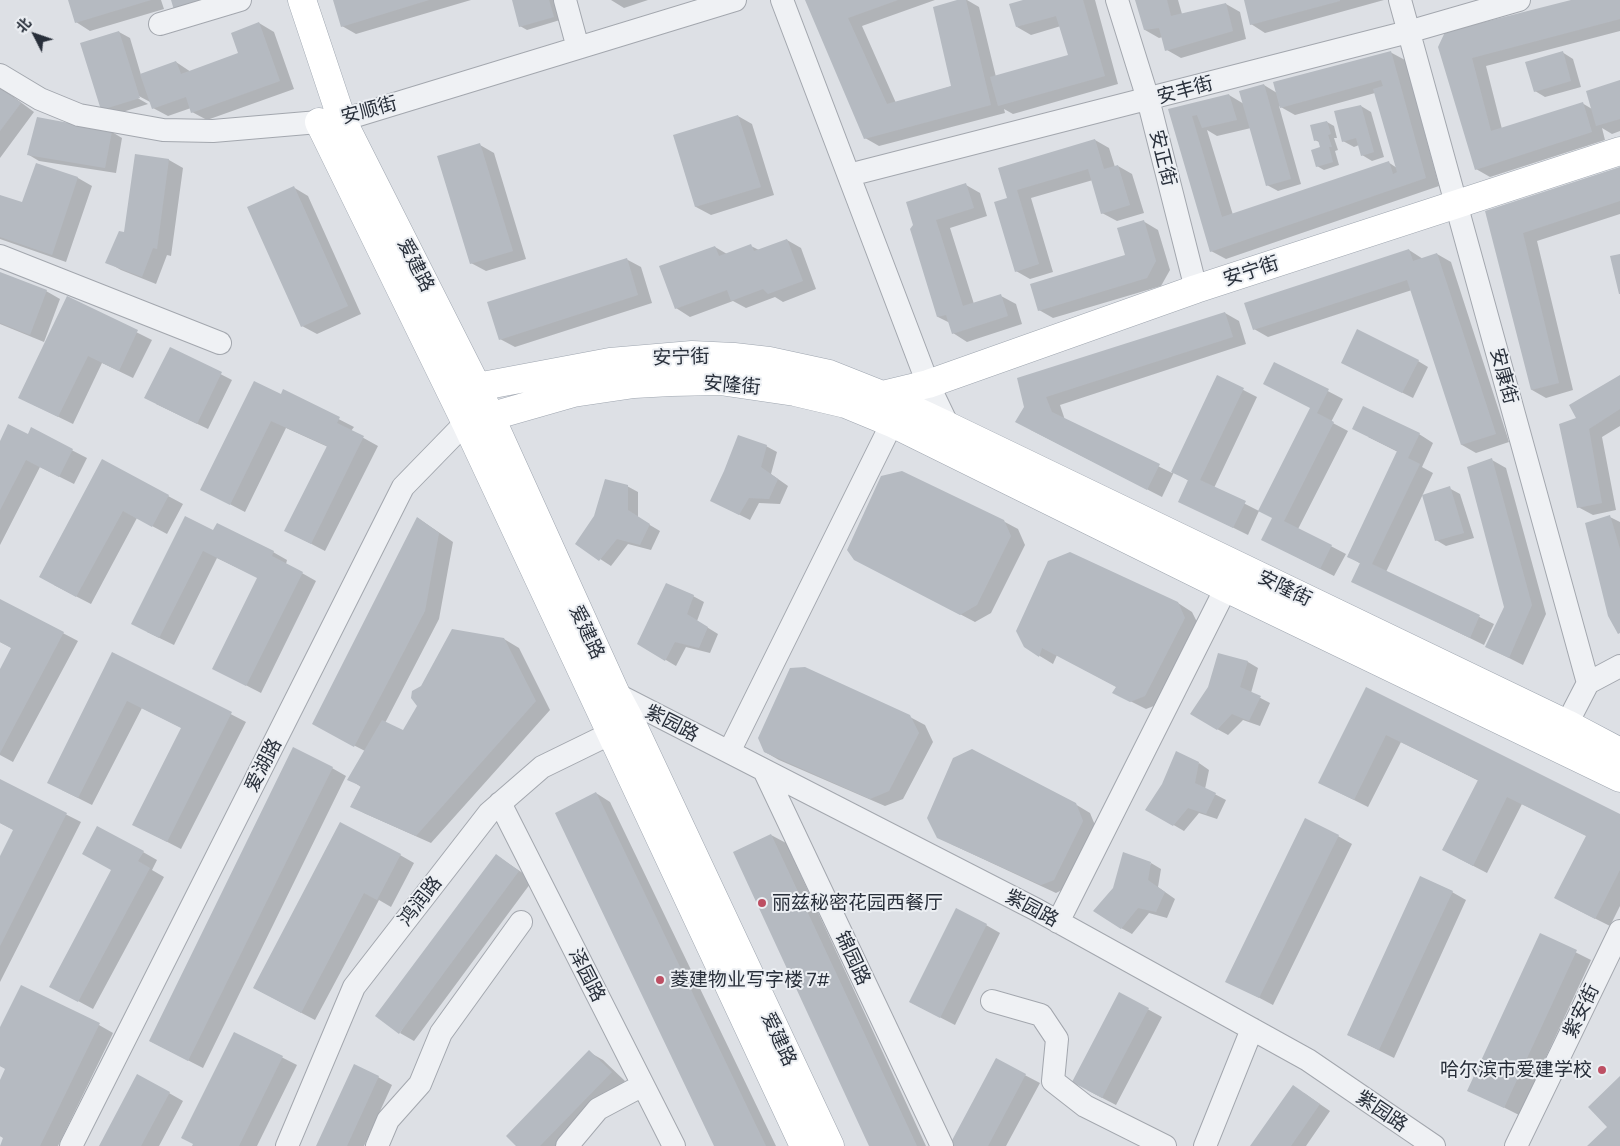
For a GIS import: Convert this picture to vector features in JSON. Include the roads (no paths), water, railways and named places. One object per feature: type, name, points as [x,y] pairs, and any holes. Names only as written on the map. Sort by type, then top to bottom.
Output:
[{"type":"main road","points":[[302,0],[330,121]]},
{"type":"main road","name":"爱建路","points":[[330,121],[479,408],[616,694],[621,729],[830,1146]]},
{"type":"main road","name":"爱建路","points":[[330,121],[479,408],[804,1146]]},
{"type":"main road","name":"安宁街","points":[[882,396],[928,384],[1196,289],[1620,151]]},
{"type":"main road","name":"安宁街","points":[[479,408],[610,362],[692,355],[769,361],[829,374],[948,426]]},
{"type":"main road","name":"安隆街","points":[[479,408],[634,384],[720,380],[795,392],[846,404],[892,423],[1226,588],[1561,735],[1620,752]]},
{"type":"main road","name":"安隆街","points":[[948,426],[1561,735],[1620,778]]},
{"type":"street","points":[[160,24],[240,0]]},
{"type":"street","points":[[564,0],[578,48]]},
{"type":"street","name":"安顺街","points":[[0,75],[40,99],[79,115],[163,130],[213,131],[330,121],[735,0]]},
{"type":"street","points":[[782,0],[928,384],[964,460]]},
{"type":"street","name":"安正街","points":[[1117,0],[1148,99],[1196,289]]},
{"type":"street","name":"安康街","points":[[1400,0],[1588,683]]},
{"type":"street","name":"安丰街","points":[[849,175],[1408,32],[1519,0]]},
{"type":"street","points":[[0,256],[220,343]]},
{"type":"street","name":"爱湖路","points":[[71,1146],[403,487],[479,408]]},
{"type":"street","points":[[729,752],[892,423]]},
{"type":"street","points":[[1058,922],[1226,588]]},
{"type":"street","points":[[1561,735],[1588,683],[1620,666]]},
{"type":"street","name":"紫园路","points":[[616,694],[1058,922],[1252,1029],[1308,1060],[1434,1146]]},
{"type":"street","name":"鸿润路","points":[[287,1146],[354,986],[488,813],[542,767],[621,729]]},
{"type":"street","name":"锦园路","points":[[764,770],[942,1146]]},
{"type":"street","name":"泽园路","points":[[500,803],[674,1146]]},
{"type":"street","points":[[377,1146],[388,1120],[420,1084],[441,1033],[521,922]]},
{"type":"street","name":"紫安街","points":[[1516,1146],[1620,931]]},
{"type":"street","points":[[992,1001],[1042,1015],[1057,1039],[1053,1081],[1085,1106],[1165,1146]]},
{"type":"street","points":[[1205,1146],[1252,1029]]},
{"type":"street","points":[[567,1146],[598,1109],[643,1085]]},
{"type":"place","name":"丽兹秘密花园西餐厅","points":[[762,903]]},
{"type":"place","name":"菱建物业写字楼 7#","points":[[660,980]]},
{"type":"place","name":"哈尔滨市爱建学校","points":[[1602,1070]]}]
